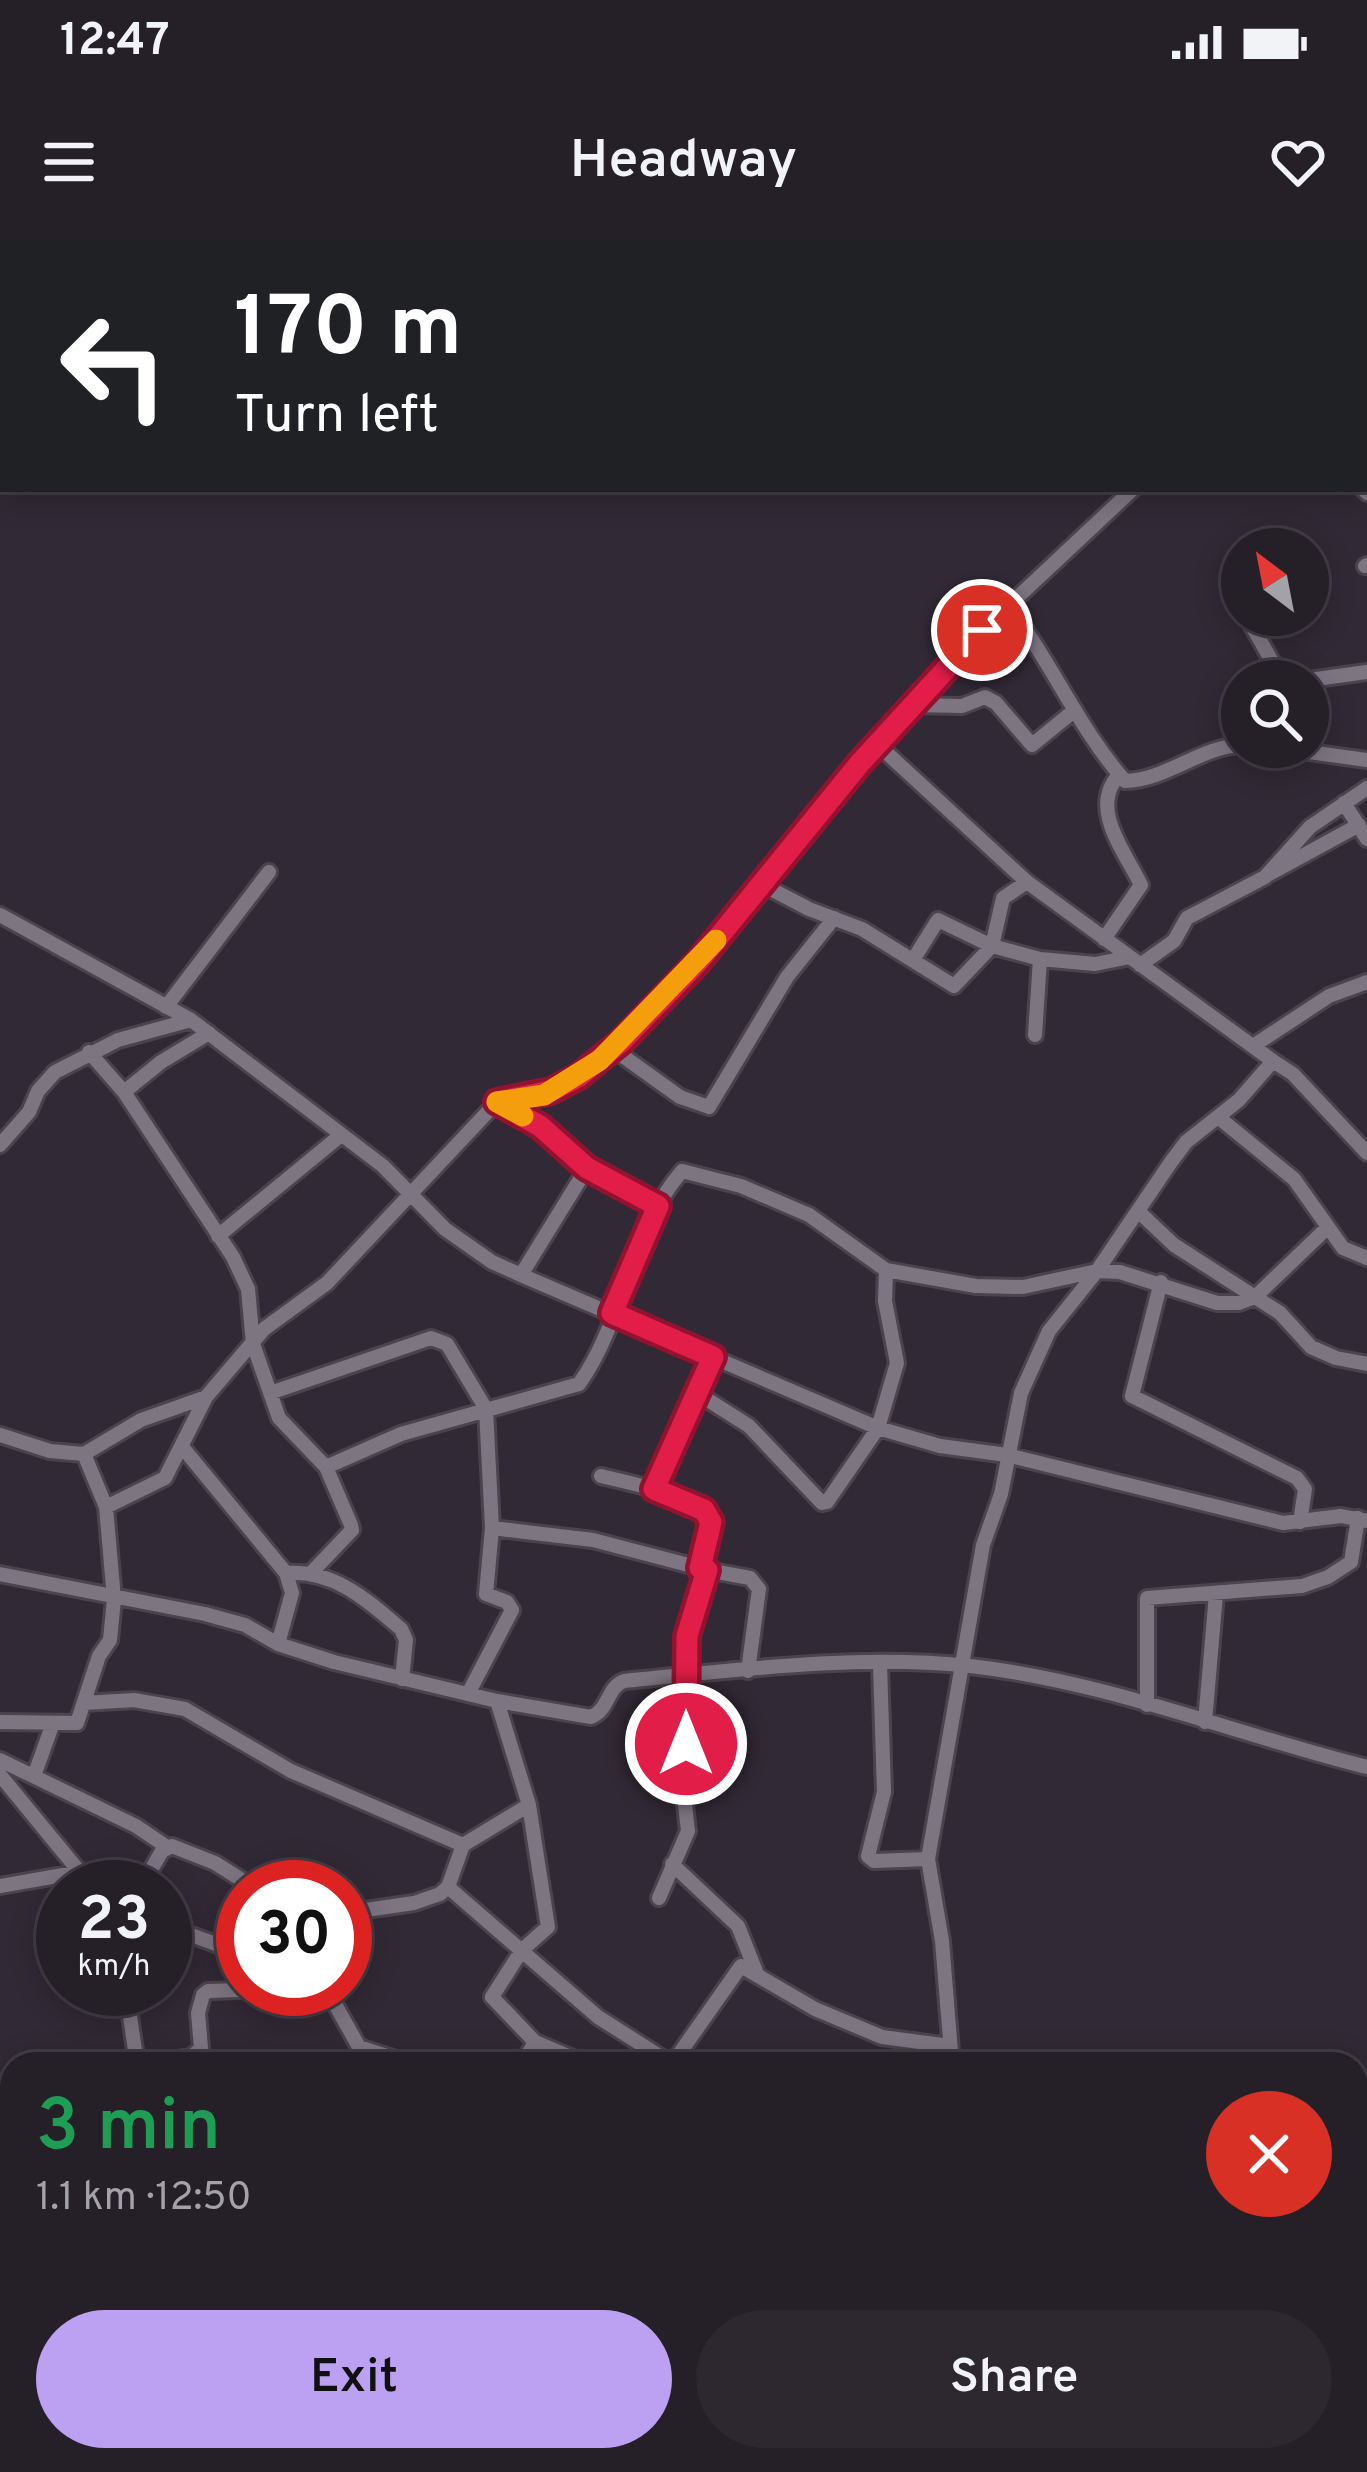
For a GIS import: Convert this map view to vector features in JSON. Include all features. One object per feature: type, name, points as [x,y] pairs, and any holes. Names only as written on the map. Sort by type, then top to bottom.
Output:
[{"type":"street","points":[[106,1508],[165,1478],[206,1396],[271,1323],[327,1283],[497,1102],[544,1095],[578,1077],[614,1049],[699,961],[913,705],[1007,604],[1130,492]]},
{"type":"street","points":[[1007,604],[1046,656],[1119,775],[1130,782],[1153,777],[1221,749]]},
{"type":"street","points":[[1329,677],[1367,672]]},
{"type":"street","points":[[913,705],[962,706],[985,697],[996,703],[1032,745],[1076,710]]},
{"type":"street","points":[[877,744],[1027,882],[1293,1074],[1367,1153]]},
{"type":"street","points":[[1329,755],[1367,760]]},
{"type":"street","points":[[1104,939],[1141,885],[1119,847],[1107,806],[1109,785],[1119,775]]},
{"type":"street","points":[[1265,877],[1300,835],[1367,788]]},
{"type":"street","points":[[913,960],[938,920],[992,946],[1040,958],[1095,964],[1135,961],[1174,941],[1182,924],[1196,911],[1363,832],[1344,803]]},
{"type":"street","points":[[166,1007],[268,872]]},
{"type":"street","points":[[764,885],[862,928],[956,986],[992,946],[1003,898],[1027,882]]},
{"type":"street","points":[[0,915],[191,1020],[414,1194],[445,1228],[492,1262],[521,1275],[878,1428],[1283,1523],[1323,1516],[1363,1519],[1354,1558],[1328,1577],[1302,1586],[1152,1595],[1145,1602],[1147,1705]]},
{"type":"street","points":[[614,1049],[680,1097],[709,1107],[787,977],[834,918]]},
{"type":"street","points":[[1035,1035],[1040,958]]},
{"type":"street","points":[[1253,1046],[1329,996],[1367,982]]},
{"type":"street","points":[[0,1145],[29,1112],[43,1083],[89,1052],[154,1027],[191,1020]]},
{"type":"street","points":[[124,1092],[209,1033]]},
{"type":"street","points":[[89,1052],[124,1092],[233,1256],[248,1289],[253,1344],[283,1424],[326,1468],[352,1527],[312,1572]]},
{"type":"street","points":[[951,2052],[942,1941],[928,1858],[983,1545],[1001,1494],[1021,1393],[1045,1338],[1186,1142],[1250,1089],[1273,1061]]},
{"type":"street","points":[[497,1102],[540,1126],[587,1168],[658,1206]]},
{"type":"street","points":[[1218,1117],[1294,1179],[1343,1248],[1367,1258]]},
{"type":"street","points":[[218,1236],[341,1135]]},
{"type":"street","points":[[521,1275],[587,1168]]},
{"type":"street","points":[[326,1468],[401,1434],[579,1384],[658,1206],[686,1170],[742,1186],[808,1215],[886,1270],[1006,1287],[1097,1271],[1120,1272],[1228,1304],[1255,1297],[1327,1228]]},
{"type":"street","points":[[1138,1211],[1174,1245],[1280,1313],[1312,1347],[1367,1364]]},
{"type":"street","points":[[697,1394],[749,1426],[822,1503],[830,1499],[878,1428],[898,1363],[885,1301],[886,1270]]},
{"type":"street","points":[[1160,1282],[1132,1396],[1297,1478],[1305,1490],[1300,1522]]},
{"type":"street","points":[[270,1393],[431,1339],[441,1339],[473,1383],[486,1409],[492,1528],[486,1594],[507,1602],[512,1610],[469,1692]]},
{"type":"street","points":[[654,1489],[713,1357]]},
{"type":"street","points":[[0,1436],[85,1454],[141,1420],[206,1396]]},
{"type":"street","points":[[183,1448],[286,1573],[292,1593],[278,1643]]},
{"type":"street","points":[[0,1722],[74,1725],[99,1656],[110,1640],[114,1599],[106,1508],[85,1454]]},
{"type":"street","points":[[602,1476],[654,1489],[709,1515],[704,1569],[687,1636],[686,1744],[681,1770],[688,1831],[658,1898]]},
{"type":"street","points":[[492,1528],[593,1540],[750,1578],[759,1589],[748,1671]]},
{"type":"street","points":[[286,1573],[312,1572],[336,1580],[401,1629],[406,1640],[402,1679]]},
{"type":"street","points":[[0,1574],[205,1614],[245,1625],[278,1643],[402,1679],[592,1718],[602,1713],[620,1682],[818,1664],[964,1666],[1096,1689],[1367,1767]]},
{"type":"street","points":[[1205,1722],[1216,1594]]},
{"type":"street","points":[[880,1664],[884,1792],[868,1856],[874,1862],[928,1858]]},
{"type":"street","points":[[84,1703],[134,1700],[185,1709],[291,1771],[463,1845]]},
{"type":"street","points":[[496,1700],[529,1805],[548,1922],[522,1950],[492,1997],[535,2042],[559,2052]]},
{"type":"street","points":[[34,1776],[53,1723]]},
{"type":"street","points":[[0,1760],[136,1826],[167,1847],[216,1864]]},
{"type":"street","points":[[0,1775],[70,1860]]},
{"type":"street","points":[[372,1909],[414,1903],[448,1887],[463,1845],[529,1805]]},
{"type":"street","points":[[159,1860],[167,1847]]},
{"type":"street","points":[[672,1864],[738,1926],[757,1974]]},
{"type":"street","points":[[0,1886],[36,1880]]},
{"type":"street","points":[[448,1887],[598,2017],[653,2052]]},
{"type":"street","points":[[680,2052],[738,1968],[745,1966],[814,2009],[882,2037],[950,2046]]},
{"type":"street","points":[[197,2052],[201,2048],[198,2013],[202,1995],[216,1994]]},
{"type":"street","points":[[131,2016],[137,2052]]},
{"type":"street","points":[[341,2016],[358,2047],[374,2052]]},
{"type":"street","points":[[529,2052],[535,2042]]},
{"type":"slow traffic","points":[[523,1116],[497,1102],[544,1095],[578,1077],[622,1041],[716,940]]},
{"type":"route","points":[[686,1744],[685,1652],[707,1570],[700,1568],[711,1522],[704,1510],[654,1489],[713,1357],[612,1313],[658,1206],[587,1168],[540,1126],[497,1102],[551,1091],[578,1077],[622,1041],[699,961],[860,763],[982,630]]}]
